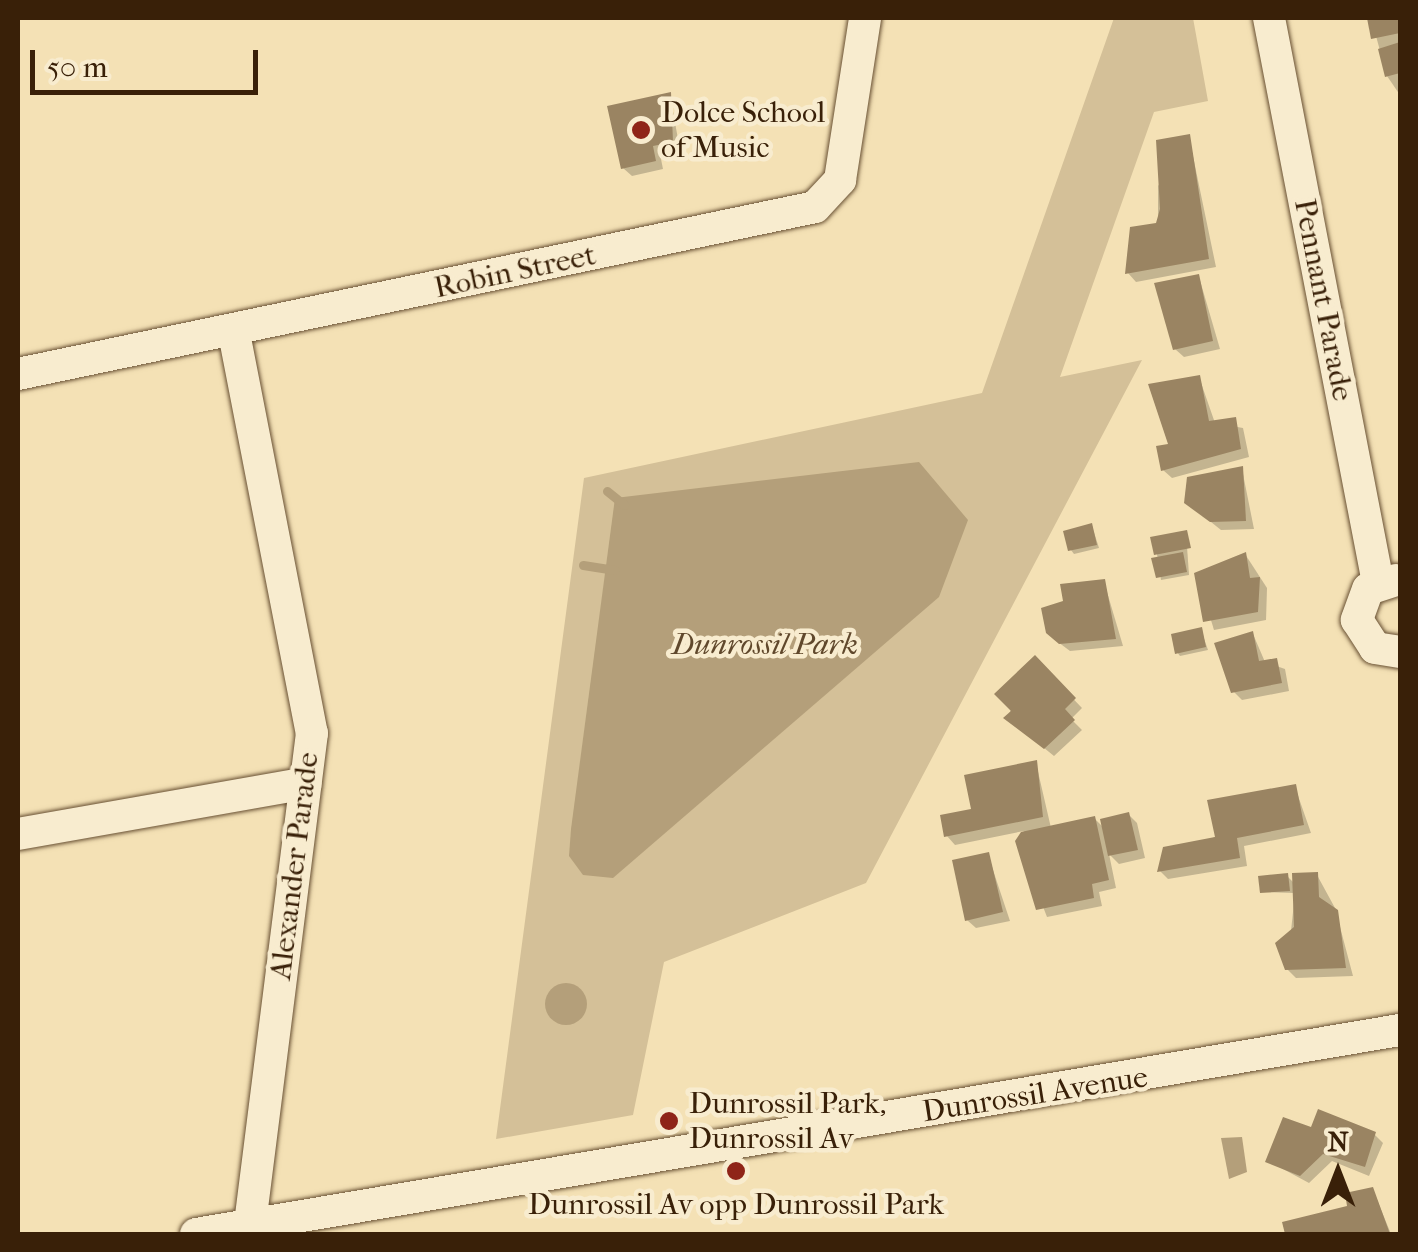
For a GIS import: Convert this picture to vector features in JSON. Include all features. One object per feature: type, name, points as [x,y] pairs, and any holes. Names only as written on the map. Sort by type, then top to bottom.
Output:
[{"type":"street","name":"Robin Street","points":[[18,374],[234,333],[815,207],[840,180],[865,18]]},
{"type":"street","name":"Pennant Parade","points":[[1268,18],[1389,582]]},
{"type":"street","name":"Alexander Parade","points":[[234,333],[312,733],[250,1225]]},
{"type":"street","points":[[1389,582],[1357,609],[1360,631],[1375,648],[1399,659]]},
{"type":"street","points":[[18,834],[306,783]]},
{"type":"street","name":"Dunrossil Avenue","points":[[196,1234],[1400,1030]]},
{"type":"green space","name":"Dunrossil Park","points":[[1114,18],[1193,18],[1208,101],[1154,112],[1060,377],[1142,360],[866,883],[664,962],[633,1115],[496,1139],[584,478],[982,393]]},
{"type":"shaded area","points":[[919,462],[968,520],[939,597],[613,878],[583,875],[569,856],[571,829],[615,498]]},
{"type":"shaded area","points":[[566,983],[581,989],[587,1004],[581,1019],[566,1025],[551,1019],[545,1004],[551,989]]},
{"type":"shaded area","points":[[1242,1137],[1247,1172],[1229,1179],[1221,1138]]},
{"type":"building","points":[[1367,18],[1400,18],[1400,33],[1371,39]]},
{"type":"building","points":[[1400,42],[1400,73],[1385,77],[1378,49]]},
{"type":"building","name":"Dolce School of Music","points":[[671,92],[673,142],[653,146],[656,161],[621,169],[607,106]]},
{"type":"building","points":[[1190,134],[1209,259],[1125,274],[1130,227],[1156,223],[1160,209],[1156,140]]},
{"type":"building","points":[[1199,274],[1213,341],[1173,350],[1154,283]]},
{"type":"building","points":[[1200,375],[1209,421],[1236,417],[1241,449],[1161,471],[1156,446],[1168,444],[1148,384]]},
{"type":"building","points":[[1243,466],[1246,521],[1210,522],[1184,503],[1187,477]]},
{"type":"building","points":[[1092,523],[1097,545],[1068,551],[1063,531]]},
{"type":"building","points":[[1187,530],[1191,548],[1154,555],[1150,537]]},
{"type":"building","points":[[1183,552],[1187,572],[1156,578],[1151,558]]},
{"type":"building","points":[[1246,552],[1250,578],[1260,577],[1258,612],[1203,622],[1194,573]]},
{"type":"building","points":[[1105,579],[1116,639],[1059,644],[1046,633],[1041,608],[1063,601],[1060,584]]},
{"type":"building","points":[[1202,627],[1206,647],[1175,654],[1171,634]]},
{"type":"building","points":[[1253,631],[1259,661],[1277,658],[1282,683],[1231,693],[1214,643]]},
{"type":"building","points":[[1035,655],[1076,698],[1065,709],[1075,720],[1044,749],[1003,718],[1011,711],[994,694]]},
{"type":"building","points":[[1037,760],[1043,817],[944,837],[940,815],[971,809],[964,775]]},
{"type":"building","points":[[1296,784],[1304,825],[1237,838],[1240,858],[1157,872],[1163,847],[1215,837],[1207,800]]},
{"type":"building","points":[[1129,812],[1138,850],[1108,856],[1100,819]]},
{"type":"building","points":[[1095,816],[1109,880],[1092,884],[1094,898],[1036,910],[1015,841],[1021,832]]},
{"type":"building","points":[[989,852],[1003,912],[965,921],[952,860]]},
{"type":"building","points":[[1318,872],[1319,897],[1338,910],[1346,968],[1285,970],[1275,943],[1294,927],[1292,873]]},
{"type":"building","points":[[1288,873],[1290,891],[1260,893],[1258,876]]},
{"type":"building","points":[[1318,1109],[1376,1132],[1365,1167],[1323,1154],[1300,1176],[1265,1162],[1283,1117],[1311,1127]]},
{"type":"building","points":[[1373,1187],[1390,1234],[1285,1234],[1282,1222],[1347,1206],[1345,1193]]},
{"type":"waterway","points":[[607,491],[624,505]]},
{"type":"waterway","points":[[583,565],[615,570]]},
{"type":"place","name":"Dolce School of Music","points":[[641,130]]},
{"type":"place","name":"Dunrossil Park, Dunrossil Av","points":[[669,1121]]},
{"type":"place","name":"Dunrossil Av opp Dunrossil Park","points":[[736,1171]]}]
